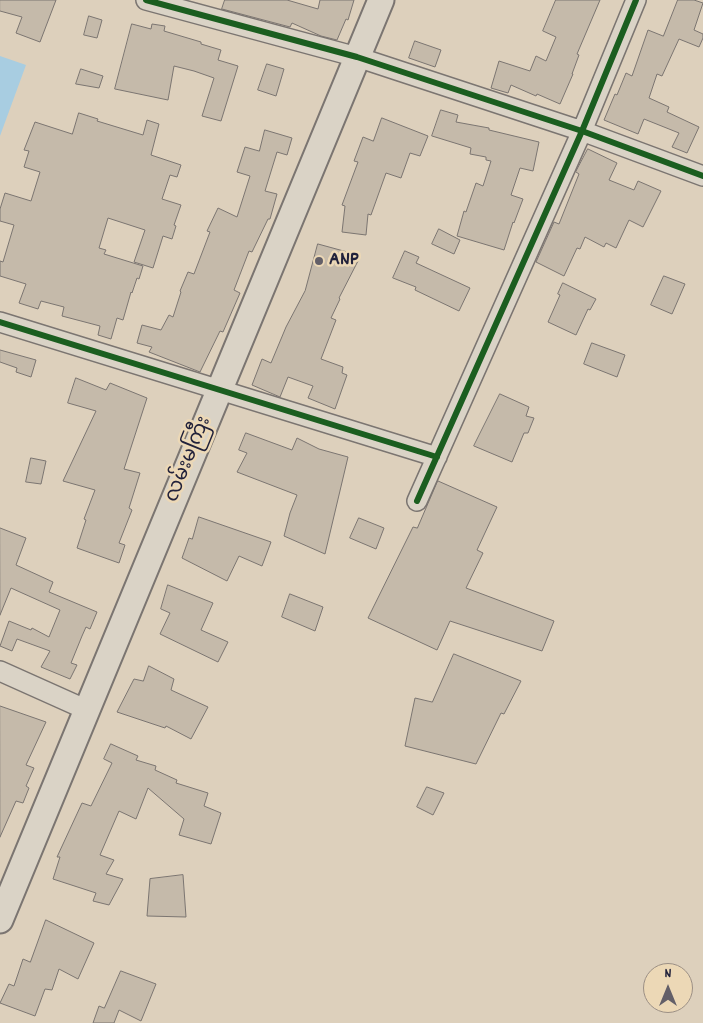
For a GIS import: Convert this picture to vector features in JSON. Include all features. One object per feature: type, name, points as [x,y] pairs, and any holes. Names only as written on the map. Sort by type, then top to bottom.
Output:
[{"type":"main road","name":"လမ်းမကြီး","points":[[0,920],[381,0]]},
{"type":"street","points":[[146,0],[357,57],[582,131],[703,176]]},
{"type":"street","points":[[417,501],[582,131],[636,0]]},
{"type":"street","points":[[0,322],[436,457]]},
{"type":"street","points":[[0,671],[87,710]]},
{"type":"water","points":[[0,56],[26,65],[0,136]]},
{"type":"building","points":[[0,0],[56,0],[40,42],[16,33],[22,17],[0,11]]},
{"type":"building","points":[[225,0],[287,0],[318,9],[320,0],[354,0],[348,20],[346,19],[337,40],[321,36],[292,23],[290,27],[222,9]]},
{"type":"building","points":[[556,0],[600,0],[577,54],[579,55],[573,74],[560,104],[511,85],[508,93],[491,88],[499,61],[530,71],[536,56],[546,61],[556,37],[543,31]]},
{"type":"building","points":[[678,0],[694,0],[703,3],[694,30],[703,34],[703,38],[699,47],[679,39],[662,76],[657,74],[649,98],[669,107],[667,112],[699,127],[687,153],[672,147],[679,133],[644,119],[638,134],[604,120],[626,73],[632,76],[648,30],[663,36]]},
{"type":"building","points":[[89,16],[102,20],[97,38],[84,35]]},
{"type":"building","points":[[132,24],[151,29],[152,24],[165,26],[164,31],[221,50],[218,60],[238,66],[221,121],[202,116],[214,78],[194,71],[174,66],[168,100],[115,89]]},
{"type":"building","points":[[415,41],[441,50],[435,67],[409,58]]},
{"type":"building","points":[[267,64],[284,69],[276,96],[258,90]]},
{"type":"building","points":[[81,69],[103,76],[99,88],[76,84]]},
{"type":"building","points":[[441,110],[458,115],[456,122],[489,128],[489,130],[539,142],[533,171],[520,168],[511,195],[523,199],[504,250],[457,236],[464,211],[466,212],[476,183],[483,186],[491,161],[486,160],[486,157],[470,154],[471,148],[432,136]]},
{"type":"building","points":[[79,113],[98,119],[97,121],[143,135],[147,120],[159,124],[151,155],[181,165],[177,177],[170,175],[162,199],[181,205],[174,225],[176,226],[172,239],[163,236],[153,268],[134,262],[145,230],[108,218],[99,248],[106,250],[104,254],[143,266],[139,279],[137,278],[131,292],[123,320],[117,318],[111,339],[98,335],[100,326],[62,316],[64,307],[41,301],[38,309],[19,303],[26,284],[0,276],[0,261],[3,262],[14,225],[0,221],[0,209],[5,193],[31,201],[40,172],[24,167],[29,151],[24,150],[35,122],[72,134]]},
{"type":"building","points":[[382,118],[428,136],[420,156],[410,153],[401,178],[386,173],[371,215],[368,214],[366,235],[342,232],[345,206],[342,205],[358,162],[354,161],[363,137],[373,141]]},
{"type":"building","points":[[265,130],[292,138],[287,155],[277,152],[265,191],[277,194],[270,219],[268,219],[252,252],[249,251],[234,290],[240,293],[223,332],[220,331],[200,372],[149,352],[152,347],[137,343],[142,325],[161,330],[169,315],[173,317],[180,291],[188,272],[194,274],[210,232],[207,231],[218,208],[237,217],[250,176],[237,172],[245,147],[259,151]]},
{"type":"building","points":[[588,149],[617,163],[609,180],[634,190],[638,181],[661,191],[643,227],[629,220],[616,248],[606,243],[604,247],[585,237],[580,249],[577,248],[564,276],[536,262],[554,222],[559,224],[579,174],[576,172]]},
{"type":"building","points":[[439,229],[460,240],[454,254],[432,244]]},
{"type":"building","points":[[318,244],[351,253],[351,259],[358,261],[331,318],[336,320],[321,359],[343,367],[342,373],[347,375],[335,409],[308,398],[313,386],[288,377],[280,397],[252,385],[262,359],[271,363],[286,327],[305,291]]},
{"type":"building","points":[[405,251],[419,257],[416,263],[470,288],[459,311],[415,290],[416,287],[393,278]]},
{"type":"building","points":[[664,276],[685,284],[672,314],[651,305]]},
{"type":"building","points":[[563,283],[596,299],[590,310],[588,309],[576,335],[548,322],[560,295],[558,294]]},
{"type":"building","points":[[592,343],[625,355],[617,377],[584,364]]},
{"type":"building","points":[[0,350],[36,360],[31,377],[16,372],[17,368],[0,362]]},
{"type":"building","points":[[76,378],[106,390],[110,383],[147,398],[124,469],[140,473],[129,508],[132,510],[119,543],[125,545],[119,563],[77,548],[86,520],[84,519],[95,490],[63,481],[96,411],[68,403]]},
{"type":"building","points":[[500,394],[529,407],[526,416],[534,418],[528,433],[524,433],[512,462],[474,446]]},
{"type":"building","points":[[246,433],[292,450],[297,438],[319,449],[348,457],[325,554],[284,536],[297,495],[237,472],[247,453],[239,450]]},
{"type":"building","points":[[31,458],[46,461],[41,484],[26,482]]},
{"type":"building","points":[[438,481],[497,507],[477,550],[483,553],[466,588],[554,621],[542,651],[450,621],[437,650],[368,618],[413,527],[417,528]]},
{"type":"building","points":[[199,517],[271,542],[262,566],[239,556],[227,581],[182,558],[189,538],[192,539]]},
{"type":"building","points":[[359,518],[384,528],[376,549],[350,538]]},
{"type":"building","points":[[0,528],[26,538],[16,565],[53,582],[49,592],[97,612],[90,629],[86,627],[71,663],[77,665],[70,679],[41,667],[50,651],[17,639],[12,651],[0,646],[9,621],[31,630],[32,628],[49,637],[60,610],[11,588],[0,615]]},
{"type":"building","points":[[168,585],[213,603],[201,630],[228,642],[218,662],[160,634],[170,613],[161,609]]},
{"type":"building","points":[[290,594],[323,607],[315,631],[282,617]]},
{"type":"building","points":[[454,654],[521,681],[504,714],[501,713],[476,764],[405,746],[415,698],[432,702]]},
{"type":"building","points":[[149,666],[174,679],[171,690],[208,707],[191,739],[166,726],[165,728],[117,712],[134,679],[143,681]]},
{"type":"building","points":[[0,706],[46,722],[26,765],[34,768],[26,786],[29,788],[23,803],[16,801],[0,837]]},
{"type":"building","points":[[111,744],[138,756],[136,760],[156,766],[155,770],[177,780],[176,783],[208,793],[204,806],[221,813],[211,844],[179,835],[184,819],[148,788],[136,819],[119,811],[100,855],[114,860],[106,874],[123,879],[109,905],[93,901],[96,893],[53,879],[60,857],[57,857],[82,803],[91,806],[112,763],[104,759]]},
{"type":"building","points":[[427,787],[444,793],[433,815],[417,807]]},
{"type":"building","points":[[183,875],[186,917],[147,916],[150,879]]},
{"type":"building","points":[[46,920],[94,943],[78,979],[59,969],[52,990],[45,989],[35,1016],[0,1003],[9,984],[14,986],[23,959],[30,962]]},
{"type":"building","points":[[121,971],[156,984],[141,1021],[119,1010],[114,1023],[93,1023],[99,1006],[104,1008]]},
{"type":"cycle path","points":[[146,0],[357,57],[582,131],[703,176]]},
{"type":"cycle path","points":[[417,501],[582,131],[636,0]]},
{"type":"cycle path","points":[[0,322],[437,457]]},
{"type":"place","name":"ANP","points":[[319,261]]}]
